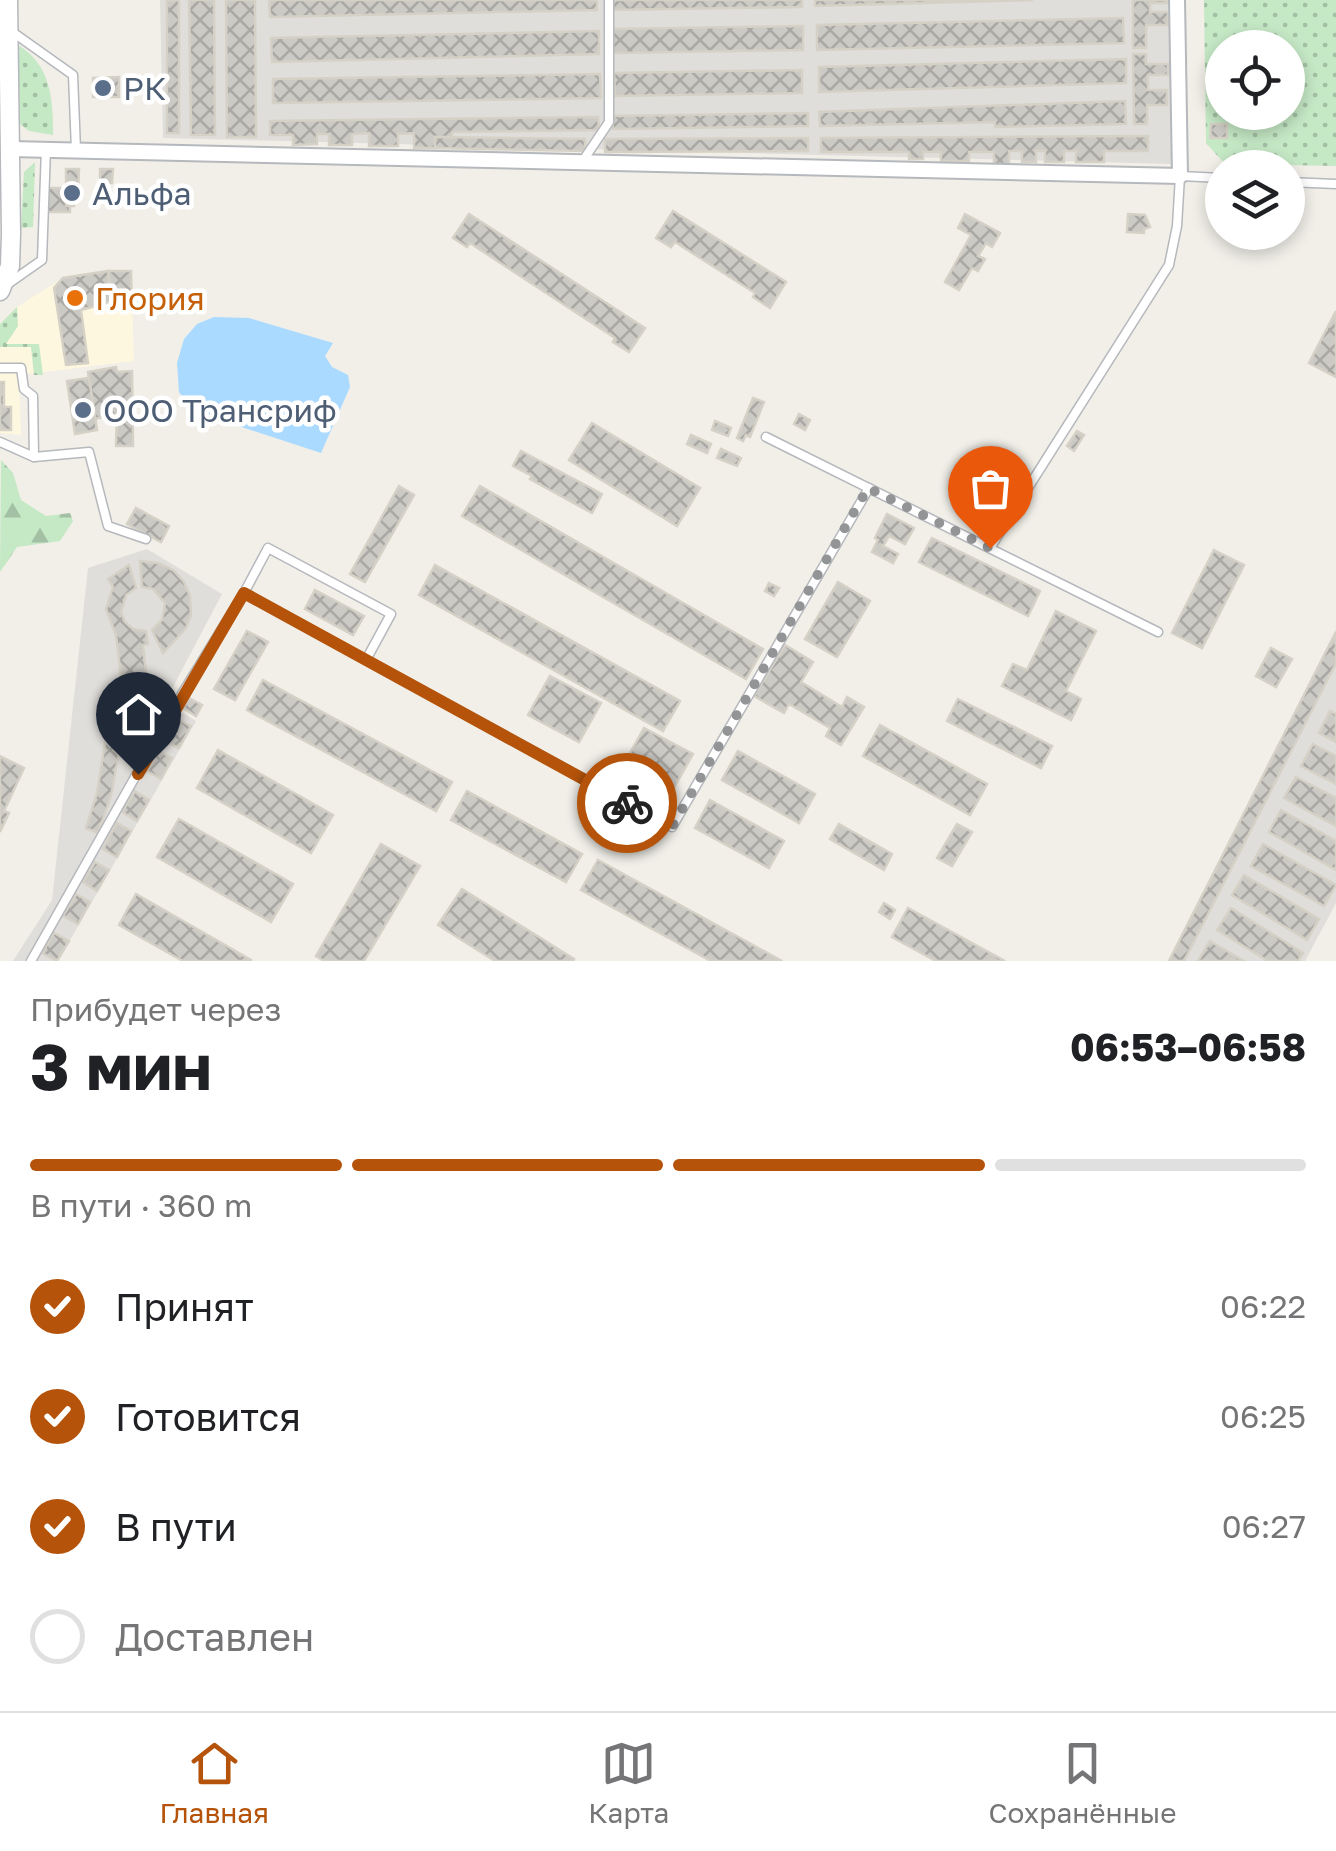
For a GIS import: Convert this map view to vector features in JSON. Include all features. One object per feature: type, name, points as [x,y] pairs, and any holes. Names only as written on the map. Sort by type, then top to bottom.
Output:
[{"type":"street","points":[[1,290],[10,266],[5,251],[8,0]]},
{"type":"street","points":[[5,148],[1180,176],[1177,0]]},
{"type":"lane","points":[[582,162],[610,122],[609,0]]},
{"type":"lane","points":[[9,28],[73,75],[76,150]]},
{"type":"lane","points":[[1,290],[42,260],[46,149]]},
{"type":"lane","points":[[990,548],[1169,265],[1177,226],[1180,176],[1205,177]]},
{"type":"lane","points":[[1305,183],[1336,184]]},
{"type":"lane","points":[[0,368],[21,368],[24,389],[33,396],[34,457]]},
{"type":"lane","points":[[766,437],[1158,632]]},
{"type":"lane","points":[[0,442],[34,457],[89,452],[108,526],[146,539]]},
{"type":"lane","points":[[244,593],[672,827],[868,488]]},
{"type":"lane","points":[[31,961],[268,548],[390,614],[366,660]]},
{"type":"shaded area","points":[[160,0],[1171,0],[1174,164],[163,138]]},
{"type":"shaded area","points":[[131,271],[134,361],[19,375],[21,435],[0,433],[0,324],[17,307],[63,278]]},
{"type":"shaded area","points":[[147,549],[222,594],[165,702],[196,721],[58,961],[13,961],[52,900],[88,568]]},
{"type":"shaded area","points":[[1336,629],[1336,903],[1305,961],[1168,961]]},
{"type":"green space","points":[[1204,0],[1336,0],[1336,166],[1305,165],[1305,150],[1212,150],[1206,143],[1206,130],[1305,130],[1305,30],[1205,30],[1205,72]]},
{"type":"green space","points":[[18,45],[44,73],[51,96],[53,135],[29,131],[20,124]]},
{"type":"green space","points":[[35,162],[33,227],[21,228],[24,172]]},
{"type":"green space","points":[[17,307],[18,326],[6,344],[39,344],[43,375],[34,375],[31,347],[0,347],[0,324]]},
{"type":"green space","points":[[1,460],[13,473],[21,500],[46,516],[70,513],[73,521],[60,541],[17,547],[0,572]]},
{"type":"water","points":[[214,317],[249,318],[333,343],[325,356],[332,367],[348,375],[350,387],[321,453],[193,411],[179,392],[177,363],[184,339],[197,324]]},
{"type":"building","points":[[167,0],[179,0],[179,133],[167,133]]},
{"type":"building","points":[[189,0],[214,0],[215,135],[191,135]]},
{"type":"building","points":[[226,0],[255,0],[256,137],[227,137]]},
{"type":"building","points":[[269,0],[597,0],[597,10],[270,17]]},
{"type":"building","points":[[610,0],[802,0],[802,7],[610,10]]},
{"type":"building","points":[[815,0],[1033,0],[815,6]]},
{"type":"building","points":[[1133,0],[1167,0],[1150,3],[1150,12],[1168,12],[1168,25],[1146,25],[1146,48],[1133,48]]},
{"type":"building","points":[[1123,18],[1124,43],[817,50],[817,25]]},
{"type":"building","points":[[803,26],[803,50],[612,53],[612,29]]},
{"type":"building","points":[[599,31],[599,54],[272,62],[271,38]]},
{"type":"building","points":[[1133,54],[1146,54],[1146,64],[1168,64],[1168,75],[1148,75],[1148,90],[1167,90],[1167,105],[1147,105],[1147,124],[1134,124]]},
{"type":"building","points":[[1126,59],[1126,83],[819,92],[819,67]]},
{"type":"building","points":[[802,70],[802,93],[615,96],[614,73]]},
{"type":"building","points":[[600,74],[601,98],[273,103],[273,79]]},
{"type":"building","points":[[119,77],[119,97],[93,97],[93,78]]},
{"type":"building","points":[[1125,101],[1126,124],[820,126],[819,112]]},
{"type":"building","points":[[808,113],[808,126],[613,129],[612,116]]},
{"type":"building","points":[[598,117],[599,130],[452,132],[452,137],[435,137],[435,148],[414,148],[414,133],[398,134],[398,146],[369,146],[369,133],[352,134],[352,145],[329,145],[329,134],[317,134],[317,144],[293,145],[293,135],[270,135],[270,121]]},
{"type":"building","points":[[1211,130],[1227,130],[1227,138],[1210,138]]},
{"type":"building","points":[[1148,136],[1148,151],[1104,151],[1104,162],[1076,162],[1076,151],[1064,151],[1064,162],[1045,162],[1045,151],[1036,151],[1036,162],[1022,162],[1022,151],[1009,151],[1009,164],[994,164],[994,152],[969,152],[969,161],[941,161],[941,152],[923,152],[923,159],[909,159],[909,152],[821,152],[821,138]]},
{"type":"building","points":[[435,137],[585,139],[585,151],[435,148]]},
{"type":"building","points":[[808,138],[808,151],[605,152],[605,139]]},
{"type":"building","points":[[66,169],[79,169],[74,206],[66,206]]},
{"type":"building","points":[[100,169],[113,169],[112,183],[100,183]]},
{"type":"building","points":[[48,188],[66,188],[70,212],[47,212]]},
{"type":"building","points":[[673,211],[786,282],[770,308],[753,297],[755,293],[675,242],[671,247],[656,238]]},
{"type":"building","points":[[469,214],[645,328],[629,352],[613,342],[615,338],[470,243],[467,247],[453,238]]},
{"type":"building","points":[[965,214],[1000,233],[992,247],[986,243],[978,256],[985,259],[978,271],[972,268],[959,290],[945,282],[971,235],[958,228]]},
{"type":"building","points":[[1128,214],[1145,215],[1150,227],[1144,233],[1127,232]]},
{"type":"building","points":[[108,271],[111,302],[81,310],[88,363],[66,365],[54,288],[63,278]]},
{"type":"building","points":[[108,271],[131,271],[132,310],[113,310]]},
{"type":"building","points":[[1336,311],[1336,377],[1309,363]]},
{"type":"building","points":[[116,367],[117,372],[132,371],[133,446],[116,446],[117,414],[95,419],[88,372]]},
{"type":"building","points":[[89,378],[97,430],[75,434],[67,381]]},
{"type":"building","points":[[0,382],[4,382],[4,407],[11,407],[11,430],[0,430]]},
{"type":"building","points":[[753,398],[764,402],[750,437],[746,435],[743,441],[737,438]]},
{"type":"building","points":[[799,414],[810,420],[805,430],[794,424]]},
{"type":"building","points":[[715,421],[731,428],[728,436],[712,430]]},
{"type":"building","points":[[592,423],[700,488],[677,526],[569,460]]},
{"type":"building","points":[[1077,431],[1084,435],[1074,451],[1067,446]]},
{"type":"building","points":[[691,435],[711,444],[707,453],[687,444]]},
{"type":"building","points":[[721,449],[741,458],[737,466],[717,458]]},
{"type":"building","points":[[521,451],[602,494],[592,513],[513,466]]},
{"type":"building","points":[[399,486],[414,495],[365,582],[350,574]]},
{"type":"building","points":[[480,486],[763,649],[746,679],[462,516]]},
{"type":"building","points":[[136,508],[169,526],[161,542],[127,524]]},
{"type":"building","points":[[887,514],[914,528],[905,544],[889,536],[883,546],[898,554],[893,563],[872,552]]},
{"type":"building","points":[[932,538],[1040,591],[1028,616],[919,562]]},
{"type":"building","points":[[1214,550],[1244,565],[1202,648],[1172,633]]},
{"type":"building","points":[[140,561],[173,570],[190,596],[191,615],[186,628],[163,653],[152,630],[162,620],[165,603],[153,589],[142,587]]},
{"type":"building","points":[[129,565],[136,588],[126,595],[121,612],[133,629],[146,631],[148,644],[143,645],[147,683],[153,683],[157,694],[127,709],[111,796],[98,833],[86,828],[97,793],[112,699],[123,694],[116,635],[106,609],[113,587],[108,579]]},
{"type":"building","points":[[435,565],[680,701],[663,731],[419,595]]},
{"type":"building","points":[[838,582],[870,601],[837,657],[805,639]]},
{"type":"building","points":[[769,583],[779,588],[774,596],[765,591]]},
{"type":"building","points":[[315,590],[364,616],[353,635],[305,609]]},
{"type":"building","points":[[1056,611],[1096,631],[1066,691],[1081,699],[1071,720],[1002,686],[1013,664],[1027,670]]},
{"type":"building","points":[[247,631],[268,642],[235,700],[214,689]]},
{"type":"building","points":[[1336,632],[1336,663],[1184,961],[1169,961]]},
{"type":"building","points":[[785,645],[813,662],[801,682],[842,707],[847,697],[864,707],[841,745],[826,736],[830,728],[789,704],[784,713],[754,696]]},
{"type":"building","points":[[1271,648],[1292,659],[1276,687],[1256,676]]},
{"type":"building","points":[[550,676],[601,703],[579,742],[528,715]]},
{"type":"building","points":[[263,680],[452,782],[436,811],[247,710]]},
{"type":"building","points":[[189,698],[202,705],[196,716],[183,708]]},
{"type":"building","points":[[958,699],[1052,746],[1041,768],[947,721]]},
{"type":"building","points":[[1330,711],[1336,714],[1336,742],[1319,733]]},
{"type":"building","points":[[145,714],[154,719],[144,740],[135,736]]},
{"type":"building","points":[[177,719],[191,726],[179,748],[165,741]]},
{"type":"building","points":[[880,725],[987,784],[970,815],[863,756]]},
{"type":"building","points":[[644,728],[693,754],[671,793],[623,766]]},
{"type":"building","points":[[1313,744],[1336,756],[1336,784],[1301,766]]},
{"type":"building","points":[[218,750],[333,815],[311,853],[197,788]]},
{"type":"building","points":[[159,751],[172,758],[161,779],[147,771]]},
{"type":"building","points":[[738,751],[815,794],[799,823],[722,780]]},
{"type":"building","points":[[0,756],[24,768],[4,811],[9,813],[0,832]]},
{"type":"building","points":[[1296,777],[1336,798],[1336,826],[1284,798]]},
{"type":"building","points":[[135,791],[149,800],[137,821],[122,812]]},
{"type":"building","points":[[467,791],[582,854],[566,882],[451,820]]},
{"type":"building","points":[[710,800],[784,841],[769,868],[695,828]]},
{"type":"building","points":[[1281,810],[1336,841],[1336,870],[1269,832]]},
{"type":"building","points":[[179,819],[293,884],[271,922],[157,857]]},
{"type":"building","points":[[117,823],[131,831],[117,857],[103,849]]},
{"type":"building","points":[[839,824],[892,854],[884,870],[830,839]]},
{"type":"building","points":[[957,824],[972,832],[952,866],[937,858]]},
{"type":"building","points":[[381,844],[420,866],[364,961],[324,961],[316,956]]},
{"type":"building","points":[[1263,844],[1336,885],[1324,906],[1251,866]]},
{"type":"building","points":[[598,860],[782,961],[711,961],[581,890]]},
{"type":"building","points":[[95,862],[109,870],[97,891],[83,882]]},
{"type":"building","points":[[1244,875],[1319,919],[1307,940],[1232,895]]},
{"type":"building","points":[[462,889],[573,961],[495,961],[438,925]]},
{"type":"building","points":[[76,894],[90,902],[78,924],[63,916]]},
{"type":"building","points":[[136,894],[251,961],[183,961],[119,925]]},
{"type":"building","points":[[884,903],[895,910],[890,919],[879,912]]},
{"type":"building","points":[[908,908],[1005,961],[936,961],[892,937]]},
{"type":"building","points":[[1231,908],[1303,953],[1298,961],[1268,961],[1217,930]]},
{"type":"building","points":[[54,933],[69,941],[57,961],[42,953]]},
{"type":"building","points":[[1210,941],[1244,961],[1198,961]]},
{"type":"way so far","points":[[627,803],[672,827],[868,488],[990,548]]},
{"type":"place","name":"РК","points":[[103,88]]},
{"type":"place","name":"Альфа","points":[[72,193]]},
{"type":"place","name":"Глория","points":[[75,298]]},
{"type":"place","name":"ООО Трансриф","points":[[83,410]]},
{"type":"route","points":[[138,774],[244,593],[627,803]]}]
